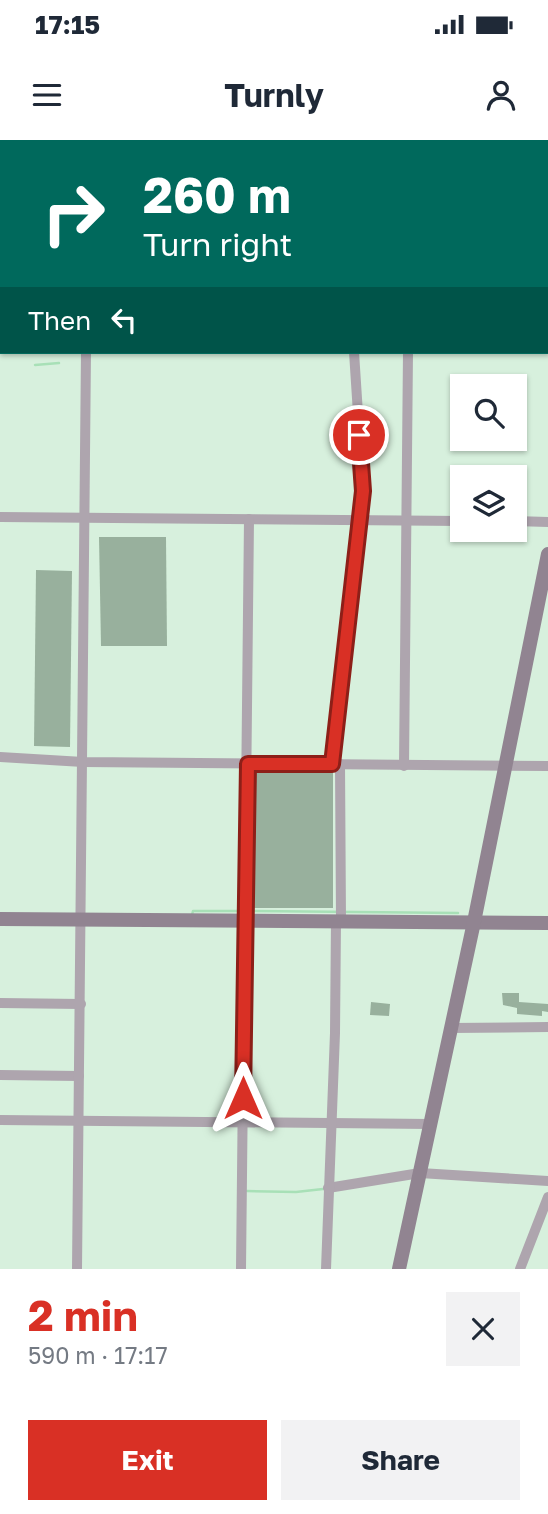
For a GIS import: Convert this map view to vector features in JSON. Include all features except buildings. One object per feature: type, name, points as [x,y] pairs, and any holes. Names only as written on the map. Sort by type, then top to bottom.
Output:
[{"type":"street","points":[[77,1269],[86,354]]},
{"type":"street","points":[[326,1269],[339,916],[336,764],[363,491],[354,354]]},
{"type":"street","points":[[404,766],[408,354]]},
{"type":"street","points":[[0,517],[450,521]]},
{"type":"street","points":[[241,1269],[249,519]]},
{"type":"street","points":[[527,522],[548,522]]},
{"type":"street","points":[[399,1269],[474,922],[503,766],[548,554]]},
{"type":"street","points":[[0,757],[83,762],[548,766]]},
{"type":"street","points":[[0,919],[245,920],[339,916],[548,923]]},
{"type":"street","points":[[0,1003],[81,1004]]},
{"type":"street","points":[[451,1028],[548,1027]]},
{"type":"street","points":[[0,1075],[79,1076]]},
{"type":"street","points":[[0,1120],[430,1124]]},
{"type":"street","points":[[328,1188],[420,1173],[548,1181]]},
{"type":"street","points":[[520,1269],[548,1197]]},
{"type":"waterway","points":[[35,365],[59,363]]},
{"type":"waterway","points":[[192,915],[193,911],[237,911]]},
{"type":"waterway","points":[[253,911],[458,913]]},
{"type":"waterway","points":[[247,1191],[296,1192],[323,1189]]},
{"type":"route","points":[[243,1098],[248,764],[332,764],[363,491],[359,435]]}]
